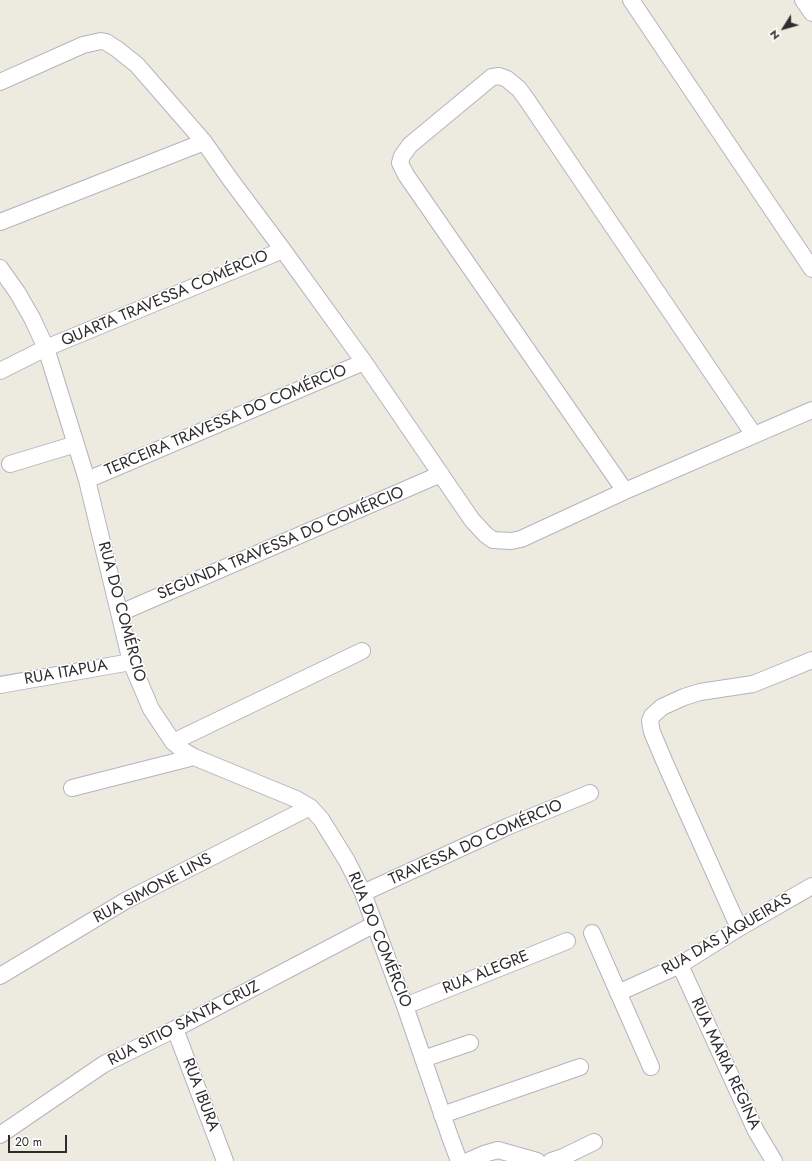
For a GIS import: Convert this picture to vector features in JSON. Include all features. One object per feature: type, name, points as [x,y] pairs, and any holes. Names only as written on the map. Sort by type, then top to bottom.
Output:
[{"type":"street","points":[[631,0],[812,269]]},
{"type":"street","points":[[803,0],[812,13]]},
{"type":"street","points":[[0,82],[83,45],[101,41],[117,48],[137,65],[204,142],[364,362],[476,524],[486,535],[494,540],[511,541],[521,539],[625,491],[812,410]]},
{"type":"street","points":[[625,491],[402,168],[400,160],[410,145],[492,77],[498,76],[507,80],[519,90],[556,142],[754,435]]},
{"type":"street","points":[[0,222],[204,142]]},
{"type":"street","name":"QUARTA TRAVESSA COMÉRCIO","points":[[0,371],[46,348],[283,250]]},
{"type":"street","name":"RUA DO COMÉRCIO","points":[[0,268],[17,292],[32,318],[46,348],[87,480],[131,662],[151,709],[173,742],[184,751],[194,757],[284,793],[310,807],[321,819],[347,861],[363,893],[405,1006],[459,1161]]},
{"type":"street","name":"TERCEIRA TRAVESSA DO COMÉRCIO","points":[[87,480],[364,362]]},
{"type":"street","points":[[10,464],[76,444]]},
{"type":"street","name":"SEGUNDA TRAVESSA DO COMÉRCIO","points":[[120,613],[441,474]]},
{"type":"street","points":[[173,742],[362,651]]},
{"type":"street","points":[[739,928],[665,763],[650,725],[652,716],[662,707],[684,697],[700,692],[753,684],[812,660]]},
{"type":"street","name":"RUA ITAPUA","points":[[0,685],[131,662]]},
{"type":"street","points":[[72,788],[194,757]]},
{"type":"street","name":"TRAVESSA DO COMÉRCIO","points":[[363,893],[509,826],[590,793]]},
{"type":"street","name":"RUA SIMONE LINS","points":[[0,976],[125,901],[310,807]]},
{"type":"street","name":"RUA DAS JAQUEIRAS","points":[[618,993],[680,965],[739,928],[812,886]]},
{"type":"street","name":"RUA SITIO SANTA CRUZ","points":[[0,1135],[104,1064],[176,1029],[375,924]]},
{"type":"street","points":[[592,933],[651,1067]]},
{"type":"street","name":"RUA ALEGRE","points":[[405,1006],[567,941]]},
{"type":"street","name":"RUA MARIA REGINA","points":[[680,965],[756,1132],[774,1161]]},
{"type":"street","name":"RUA IBURA","points":[[176,1029],[225,1161]]},
{"type":"street","points":[[423,1059],[470,1043]]},
{"type":"street","points":[[442,1115],[580,1067]]},
{"type":"street","points":[[554,1161],[594,1142]]},
{"type":"street","points":[[468,1161],[498,1150],[536,1161]]}]
